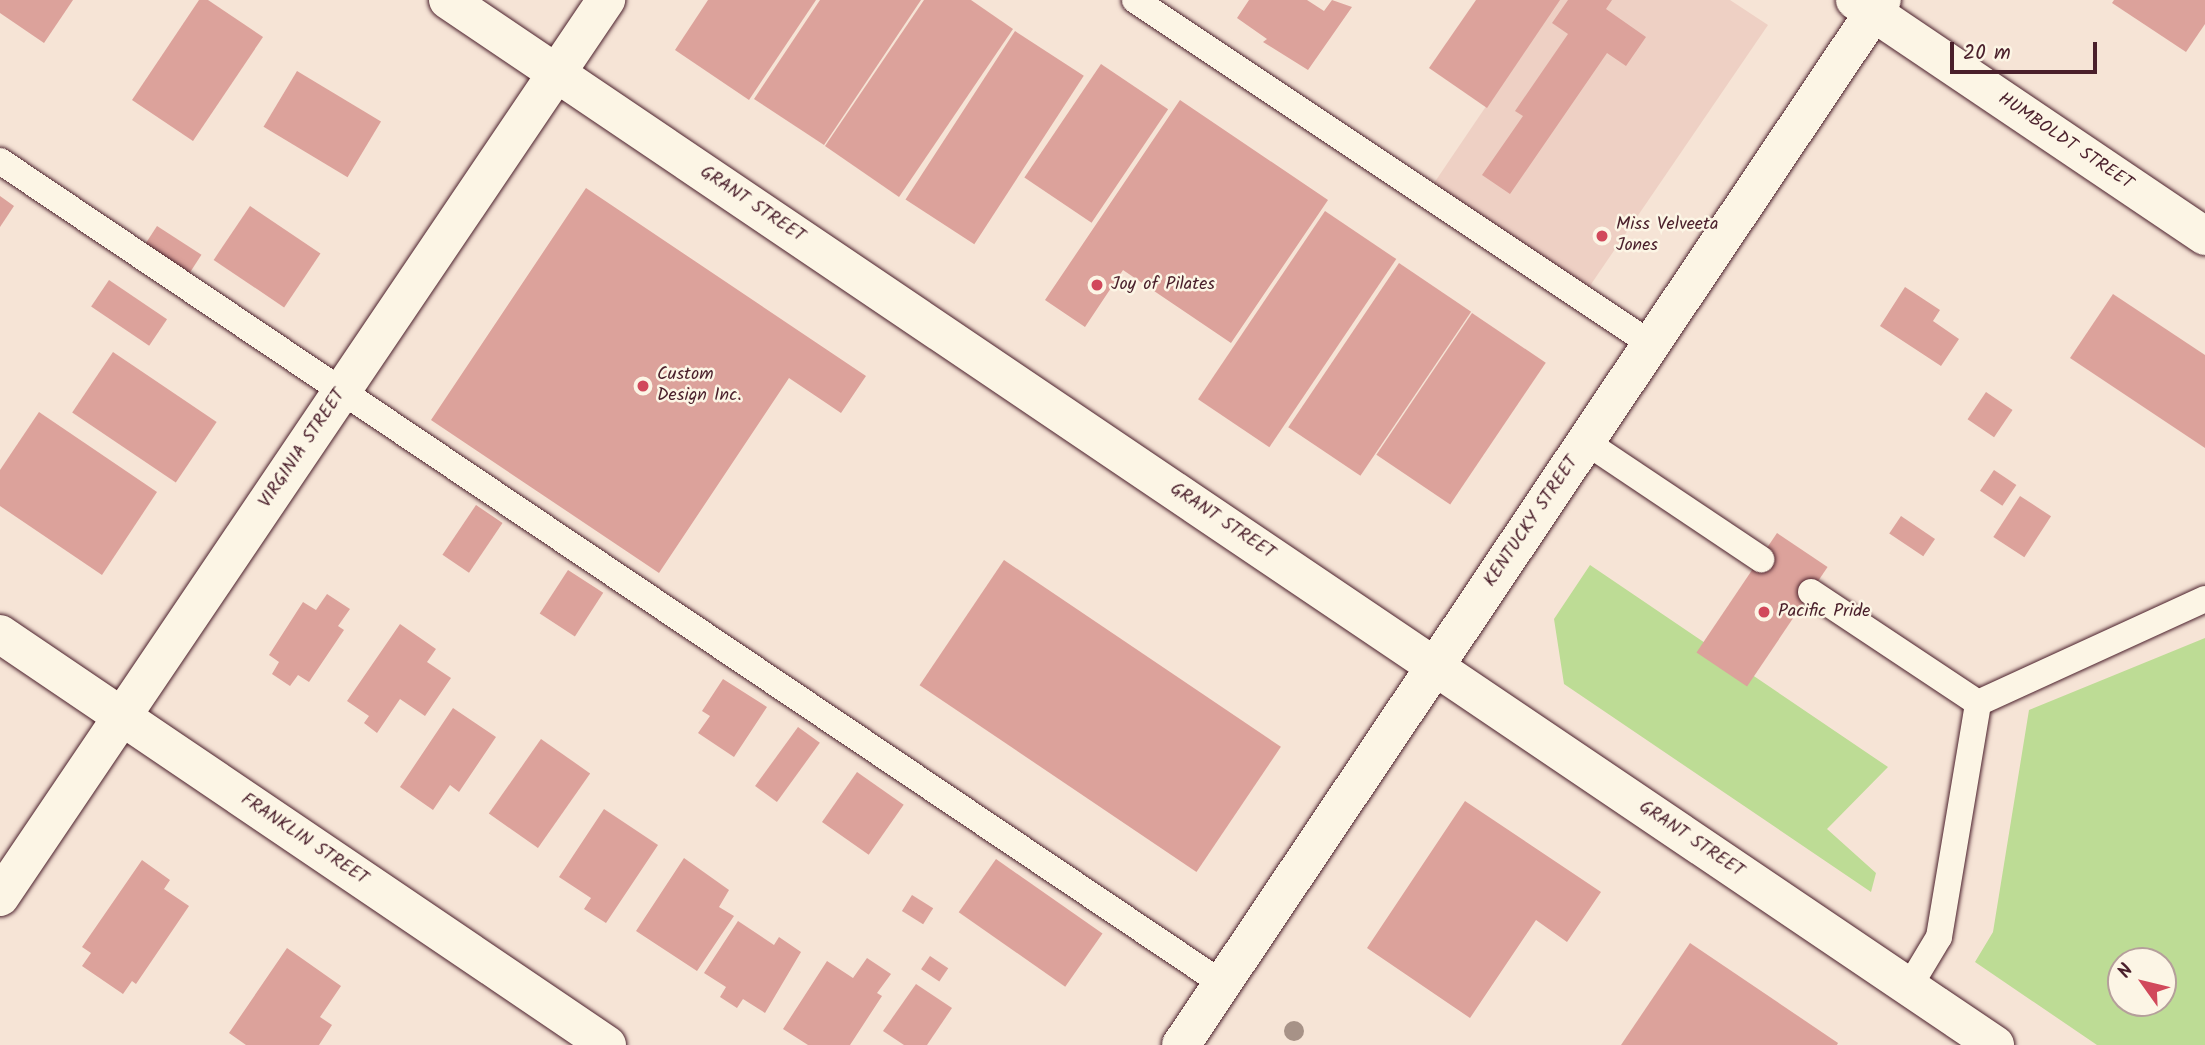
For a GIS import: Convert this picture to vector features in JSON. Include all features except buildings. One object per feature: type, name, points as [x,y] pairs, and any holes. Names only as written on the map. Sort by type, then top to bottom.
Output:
[{"type":"street","name":"GRANT STREET","points":[[448,0],[1995,1045]]},
{"type":"street","name":"VIRGINIA STREET","points":[[0,897],[606,0]]},
{"type":"street","name":"KENTUCKY STREET","points":[[1181,1045],[1651,344],[1870,4]]},
{"type":"street","name":"HUMBOLDT STREET","points":[[1870,4],[2205,236]]},
{"type":"street","name":"FRANKLIN STREET","points":[[0,635],[607,1045]]},
{"type":"lane","points":[[1135,0],[1651,344]]},
{"type":"lane","points":[[0,161],[1223,984]]},
{"type":"lane","points":[[1586,442],[1761,559]]},
{"type":"lane","points":[[1811,592],[1978,703]]},
{"type":"lane","points":[[1978,703],[2205,599]]},
{"type":"lane","points":[[1909,987],[1939,937],[1978,703]]},
{"type":"shaded area","points":[[1558,0],[1730,0],[1768,25],[1583,296],[1428,192]]},
{"type":"green space","points":[[1590,565],[1888,767],[1827,829],[1876,873],[1871,892],[1564,684],[1554,619]]},
{"type":"green space","points":[[2205,638],[2205,1045],[2097,1045],[1975,962],[1993,932],[2029,710]]},
{"type":"place","name":"Miss Velveeta Jones","points":[[1602,236]]},
{"type":"place","name":"Joy of Pilates","points":[[1097,285]]},
{"type":"place","name":"Custom Design Inc.","points":[[643,386]]},
{"type":"place","name":"Pacific Pride","points":[[1764,612]]}]
